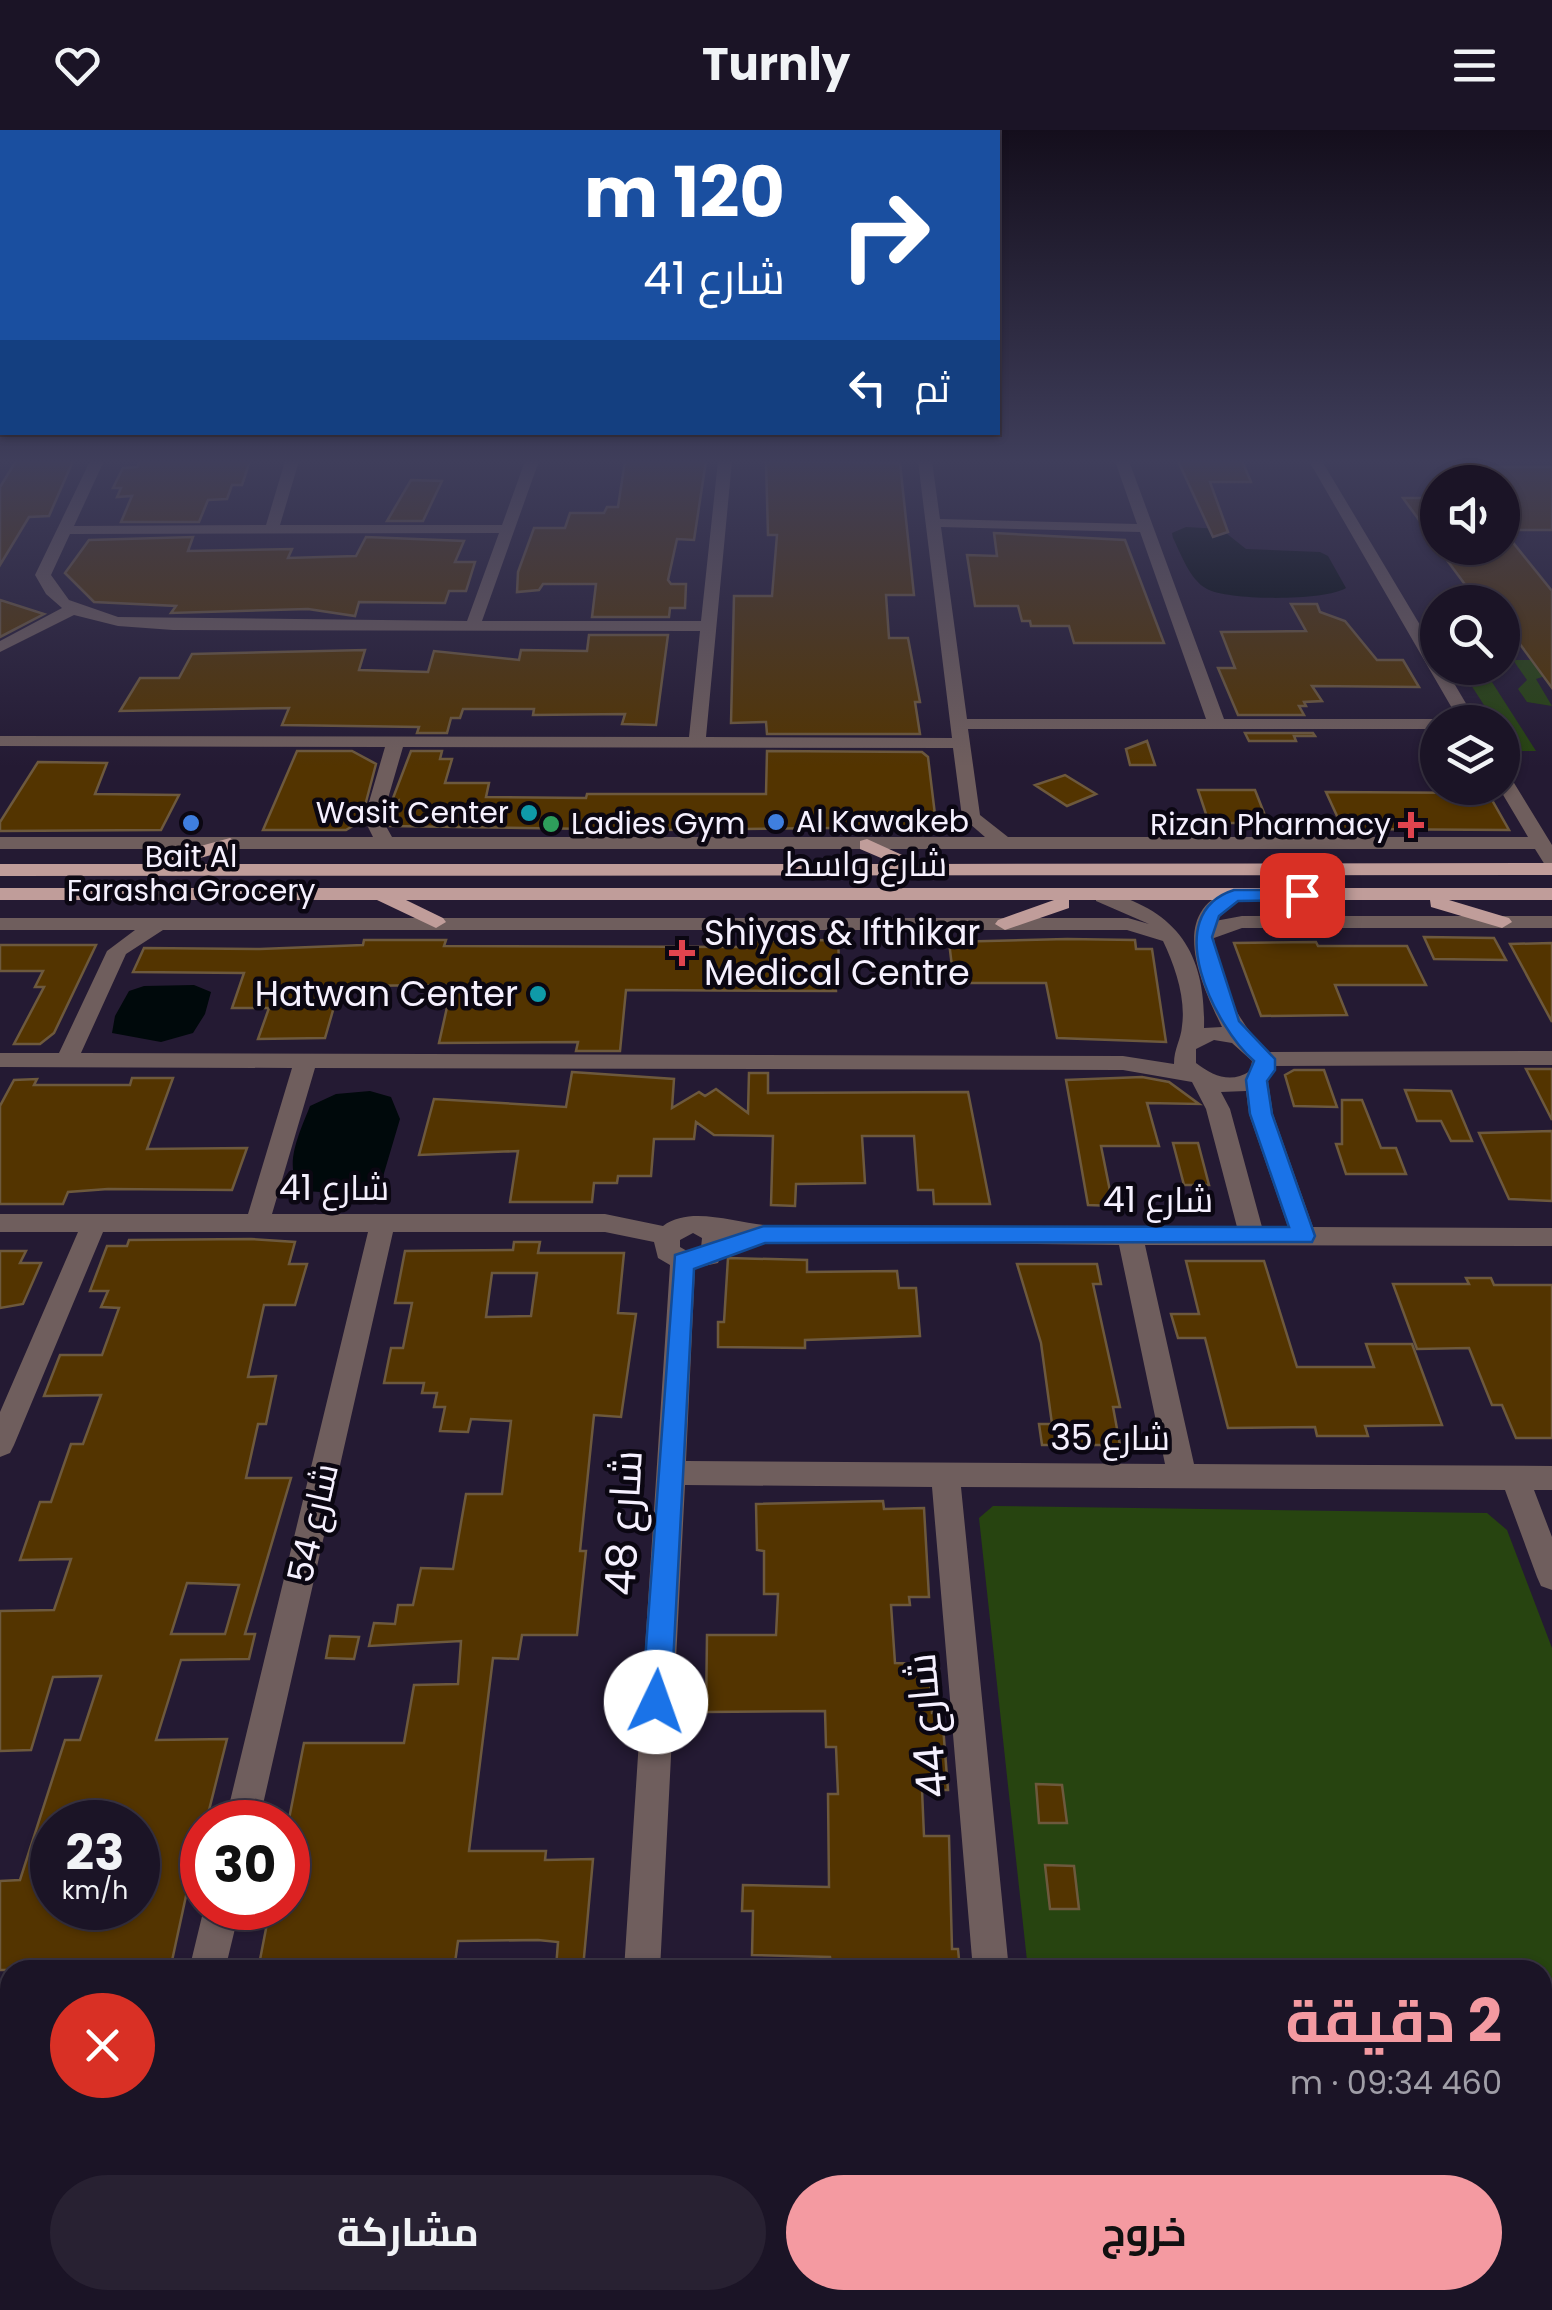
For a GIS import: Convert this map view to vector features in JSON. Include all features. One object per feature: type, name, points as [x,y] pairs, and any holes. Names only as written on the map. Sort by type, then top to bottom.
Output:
[{"type":"main road","points":[[134,870],[230,844]]},
{"type":"main road","points":[[867,845],[928,869]]},
{"type":"main road","name":"شارع واسط","points":[[0,870],[1552,869]]},
{"type":"main road","points":[[0,902],[52,893]]},
{"type":"main road","name":"شارع واسط","points":[[0,894],[1552,894]]},
{"type":"main road","points":[[377,894],[436,922]]},
{"type":"main road","points":[[1404,894],[1502,922]]},
{"type":"main road","points":[[1005,924],[1094,897]]},
{"type":"street","points":[[48,563],[43,575],[52,593],[74,608],[150,624],[708,626]]},
{"type":"street","points":[[473,626],[496,563]]},
{"type":"street","points":[[698,741],[715,563]]},
{"type":"street","points":[[938,563],[971,816],[960,831],[940,844]]},
{"type":"street","points":[[1158,563],[1217,724]]},
{"type":"street","points":[[1375,563],[1459,705]]},
{"type":"street","points":[[0,647],[74,608]]},
{"type":"street","points":[[959,724],[1420,724]]},
{"type":"street","points":[[0,738],[76,742],[962,743]]},
{"type":"street","points":[[334,843],[373,819],[395,742]]},
{"type":"street","points":[[1518,805],[1547,852]]},
{"type":"street","points":[[971,816],[1005,844]]},
{"type":"street","points":[[373,819],[386,843]]},
{"type":"street","points":[[0,842],[1005,844],[1547,852]]},
{"type":"street","points":[[1234,895],[1210,913],[1202,937],[1225,1013],[1260,1069],[1261,1114],[1304,1236]]},
{"type":"street","points":[[1094,897],[1149,914],[1172,936],[1196,1011],[1187,1042],[1186,1065],[1199,1077],[1218,1109],[1252,1236]]},
{"type":"street","points":[[1202,937],[1218,926],[1242,922],[1552,922]]},
{"type":"street","points":[[104,923],[115,936],[118,951]]},
{"type":"street","points":[[0,924],[1136,924],[1172,936]]},
{"type":"street","points":[[66,1060],[118,951],[158,924]]},
{"type":"street","points":[[0,1060],[1123,1063],[1157,1057],[1212,1033],[1239,1037]]},
{"type":"street","points":[[1123,1063],[1237,1086],[1260,1069],[1552,1058]]},
{"type":"street","points":[[257,1224],[306,1060]]},
{"type":"street","name":"شارع 41","points":[[0,1223],[605,1223],[675,1248]]},
{"type":"street","name":"شارع 54","points":[[247,1800],[383,1223]]},
{"type":"street","points":[[0,1445],[94,1224]]},
{"type":"street","points":[[682,1224],[712,1239],[701,1260],[675,1248],[682,1224]]},
{"type":"street","name":"شارع 41","points":[[712,1239],[764,1234],[1552,1237]]},
{"type":"street","points":[[1130,1235],[1182,1476]]},
{"type":"street","name":"شارع 48","points":[[643,1960],[668,1473],[675,1248]]},
{"type":"street","name":"شارع 35","points":[[668,1473],[1552,1478]]},
{"type":"street","name":"شارع 44","points":[[945,1475],[989,1960]]},
{"type":"street","points":[[1514,1478],[1552,1577]]},
{"type":"street","points":[[209,1960],[217,1930]]},
{"type":"green space","points":[[1520,660],[1552,660],[1545,676],[1536,679],[1552,706],[1527,702],[1518,689],[1527,680],[1520,670]]},
{"type":"green space","points":[[1471,685],[1494,685],[1507,705],[1484,705]]},
{"type":"green space","points":[[1520,726],[1536,751],[1520,751]]},
{"type":"green space","points":[[993,1506],[1487,1513],[1507,1530],[1552,1648],[1552,1960],[1027,1960],[979,1518]]},
{"type":"shaded area","points":[[1186,563],[1332,563],[1346,588],[1319,595],[1235,596],[1207,589]]},
{"type":"shaded area","points":[[194,985],[211,992],[205,1014],[193,1033],[161,1042],[112,1033],[115,1016],[129,991],[144,986]]},
{"type":"shaded area","points":[[370,1091],[391,1097],[400,1119],[382,1180],[351,1194],[305,1191],[297,1183],[293,1162],[310,1106],[336,1094]]},
{"type":"building","points":[[72,563],[475,563],[466,591],[449,591],[445,603],[359,602],[355,616],[308,609],[171,613],[176,606],[94,602],[65,573]]},
{"type":"building","points":[[521,563],[672,563],[668,580],[671,584],[686,584],[685,608],[670,608],[669,617],[592,617],[596,584],[543,584],[539,590],[517,592]]},
{"type":"building","points":[[775,563],[911,563],[914,595],[886,595],[889,638],[908,638],[920,702],[915,702],[920,734],[767,734],[766,722],[731,723],[734,596],[772,596]]},
{"type":"building","points":[[968,563],[1134,563],[1164,643],[1074,643],[1069,626],[1031,626],[1030,621],[1022,621],[1018,606],[975,606]]},
{"type":"building","points":[[1529,563],[1552,591],[1552,688],[1520,644],[1520,585],[1465,585],[1451,565]]},
{"type":"building","points":[[0,600],[44,614],[0,637]]},
{"type":"building","points":[[1291,604],[1317,604],[1320,612],[1345,621],[1377,660],[1403,660],[1419,687],[1312,686],[1322,701],[1304,702],[1306,706],[1299,706],[1304,715],[1238,715],[1218,668],[1235,668],[1221,632],[1306,631]]},
{"type":"building","points":[[589,635],[668,635],[656,725],[622,724],[625,714],[533,715],[534,709],[463,709],[460,718],[451,718],[447,733],[417,733],[419,727],[282,725],[289,708],[120,711],[140,678],[179,678],[192,654],[365,650],[359,670],[428,672],[434,651],[519,660],[521,650],[587,651]]},
{"type":"building","points":[[1245,733],[1315,736],[1294,736],[1296,741],[1249,741]]},
{"type":"building","points":[[1147,741],[1155,765],[1130,765],[1126,749]]},
{"type":"building","points":[[297,751],[352,751],[376,764],[361,821],[346,830],[263,830]]},
{"type":"building","points":[[411,751],[442,751],[440,759],[452,759],[445,783],[489,783],[486,797],[586,798],[587,794],[766,794],[767,751],[922,752],[928,757],[936,823],[924,827],[657,830],[390,826],[398,801],[390,806]]},
{"type":"building","points":[[38,762],[107,763],[95,794],[179,795],[161,830],[0,831],[0,822]]},
{"type":"building","points":[[1065,775],[1096,794],[1067,806],[1035,785]]},
{"type":"building","points":[[1198,790],[1255,790],[1268,823],[1209,823]]},
{"type":"building","points":[[1326,792],[1420,793],[1420,805],[1495,805],[1509,830],[1343,829]]},
{"type":"building","points":[[1424,937],[1494,938],[1506,960],[1434,959]]},
{"type":"building","points":[[364,940],[446,940],[444,946],[750,947],[750,941],[838,940],[839,960],[834,960],[836,991],[626,990],[620,1051],[576,1051],[578,1042],[439,1043],[452,985],[340,986],[325,1038],[258,1039],[269,1008],[232,1008],[244,973],[133,972],[144,948],[260,949],[363,945]]},
{"type":"building","points":[[1135,940],[1136,949],[1152,949],[1166,1042],[1057,1038],[1046,983],[954,983],[949,942]]},
{"type":"building","points":[[1316,942],[1318,946],[1407,946],[1426,985],[1335,985],[1347,1015],[1261,1016],[1234,943]]},
{"type":"building","points":[[1552,943],[1552,1022],[1510,944]]},
{"type":"building","points":[[0,945],[96,945],[54,1033],[40,1044],[14,1044],[44,987],[35,987],[43,971],[0,971]]},
{"type":"building","points":[[1526,1069],[1552,1069],[1552,1120]]},
{"type":"building","points":[[1294,1070],[1324,1070],[1337,1107],[1294,1106],[1285,1075]]},
{"type":"building","points":[[572,1072],[674,1079],[672,1108],[699,1092],[705,1096],[716,1089],[748,1113],[749,1073],[768,1073],[768,1093],[968,1092],[990,1204],[934,1204],[933,1190],[918,1190],[914,1136],[862,1136],[865,1183],[796,1184],[795,1206],[771,1205],[773,1136],[714,1135],[696,1122],[694,1139],[654,1139],[651,1176],[618,1176],[617,1183],[594,1183],[592,1202],[510,1202],[518,1151],[419,1155],[434,1099],[566,1107]]},
{"type":"building","points":[[1142,1077],[1169,1082],[1199,1104],[1147,1103],[1159,1146],[1101,1146],[1113,1206],[1088,1205],[1066,1080]]},
{"type":"building","points":[[132,1078],[173,1078],[147,1149],[247,1148],[232,1190],[108,1189],[68,1192],[63,1204],[0,1204],[0,1106],[14,1080],[37,1079],[34,1085],[130,1085]]},
{"type":"building","points":[[1405,1090],[1451,1091],[1472,1141],[1451,1141],[1441,1121],[1417,1121]]},
{"type":"building","points":[[1342,1100],[1362,1100],[1381,1148],[1396,1148],[1406,1174],[1346,1174],[1336,1144],[1342,1144]]},
{"type":"building","points":[[1552,1131],[1552,1201],[1509,1199],[1479,1133]]},
{"type":"building","points":[[1173,1143],[1198,1143],[1209,1185],[1184,1185]]},
{"type":"building","points":[[129,1240],[295,1242],[289,1264],[307,1264],[295,1305],[264,1305],[248,1377],[276,1376],[266,1424],[258,1424],[246,1478],[291,1478],[245,1634],[255,1634],[249,1659],[181,1660],[156,1740],[227,1739],[212,1800],[180,1800],[180,1924],[172,1960],[0,1960],[0,1881],[20,1880],[30,1849],[30,1930],[160,1930],[160,1800],[46,1800],[65,1740],[80,1740],[101,1676],[53,1677],[31,1750],[0,1751],[0,1611],[54,1610],[71,1559],[20,1560],[40,1502],[51,1502],[71,1444],[83,1444],[101,1395],[44,1396],[60,1355],[102,1355],[119,1308],[101,1307],[108,1291],[90,1291],[107,1246],[127,1246]],"holes":[[[187,1583],[239,1585],[225,1634],[171,1634]]]},
{"type":"building","points":[[514,1242],[540,1242],[538,1253],[624,1253],[618,1313],[636,1314],[621,1417],[594,1415],[580,1551],[586,1551],[577,1635],[522,1635],[518,1659],[493,1658],[469,1851],[546,1851],[545,1860],[593,1859],[584,1960],[557,1960],[558,1942],[538,1940],[458,1941],[455,1960],[260,1960],[266,1930],[310,1930],[310,1800],[293,1800],[304,1743],[404,1743],[414,1685],[458,1684],[461,1641],[369,1646],[374,1623],[395,1624],[398,1605],[413,1605],[421,1568],[453,1569],[466,1494],[502,1494],[511,1421],[471,1419],[468,1432],[440,1431],[445,1407],[434,1407],[437,1393],[422,1393],[424,1383],[384,1383],[391,1348],[403,1348],[412,1303],[395,1303],[405,1251],[513,1250]],"holes":[[[492,1273],[537,1273],[531,1316],[486,1317]]]},
{"type":"building","points":[[0,1251],[26,1251],[20,1263],[41,1263],[23,1304],[0,1308]]},
{"type":"building","points":[[728,1258],[807,1260],[807,1272],[897,1271],[899,1288],[916,1288],[920,1336],[805,1340],[805,1348],[718,1347],[718,1322],[724,1322]]},
{"type":"building","points":[[1186,1261],[1264,1261],[1297,1367],[1374,1367],[1366,1344],[1412,1344],[1442,1425],[1365,1426],[1368,1436],[1317,1436],[1315,1427],[1228,1428],[1205,1338],[1178,1338],[1171,1314],[1199,1314]]},
{"type":"building","points":[[1017,1264],[1097,1264],[1101,1284],[1093,1284],[1120,1407],[1113,1407],[1120,1445],[1042,1445],[1039,1424],[1052,1424],[1041,1343]]},
{"type":"building","points":[[1466,1278],[1491,1278],[1494,1285],[1552,1285],[1552,1438],[1516,1438],[1502,1405],[1492,1405],[1469,1348],[1417,1349],[1393,1284],[1469,1284]]},
{"type":"building","points":[[883,1501],[884,1509],[924,1508],[929,1597],[909,1597],[910,1605],[891,1605],[895,1663],[929,1664],[932,1713],[942,1713],[948,1790],[922,1790],[924,1836],[949,1836],[952,1949],[958,1949],[959,1960],[830,1960],[752,1955],[753,1911],[742,1911],[743,1885],[829,1887],[828,1794],[838,1794],[836,1747],[826,1747],[825,1711],[706,1712],[707,1635],[776,1635],[778,1594],[764,1594],[764,1551],[757,1550],[756,1504]]},
{"type":"building","points":[[330,1636],[359,1637],[354,1659],[326,1658]]},
{"type":"building","points":[[1036,1784],[1062,1785],[1067,1823],[1039,1823]]},
{"type":"building","points":[[1045,1865],[1074,1866],[1079,1909],[1050,1909]]},
{"type":"place","name":"Wasit Center","points":[[529,813]]},
{"type":"place","name":"Al Kawakeb","points":[[776,822]]},
{"type":"place","name":"Bait Al Farasha Grocery","points":[[191,823]]},
{"type":"place","name":"Ladies Gym","points":[[551,824]]},
{"type":"place","name":"Rizan Pharmacy","points":[[1411,825]]},
{"type":"place","name":"Shiyas & Ifthikar Medical Centre","points":[[682,953]]},
{"type":"place","name":"Hatwan Center","points":[[538,994]]},
{"type":"route","points":[[656,1702],[683,1261],[701,1260],[714,1250],[764,1234],[1304,1236],[1261,1114],[1256,1080],[1264,1070],[1264,1059],[1259,1050],[1239,1037],[1229,1021],[1202,937],[1210,913],[1234,895],[1302,895]]}]
